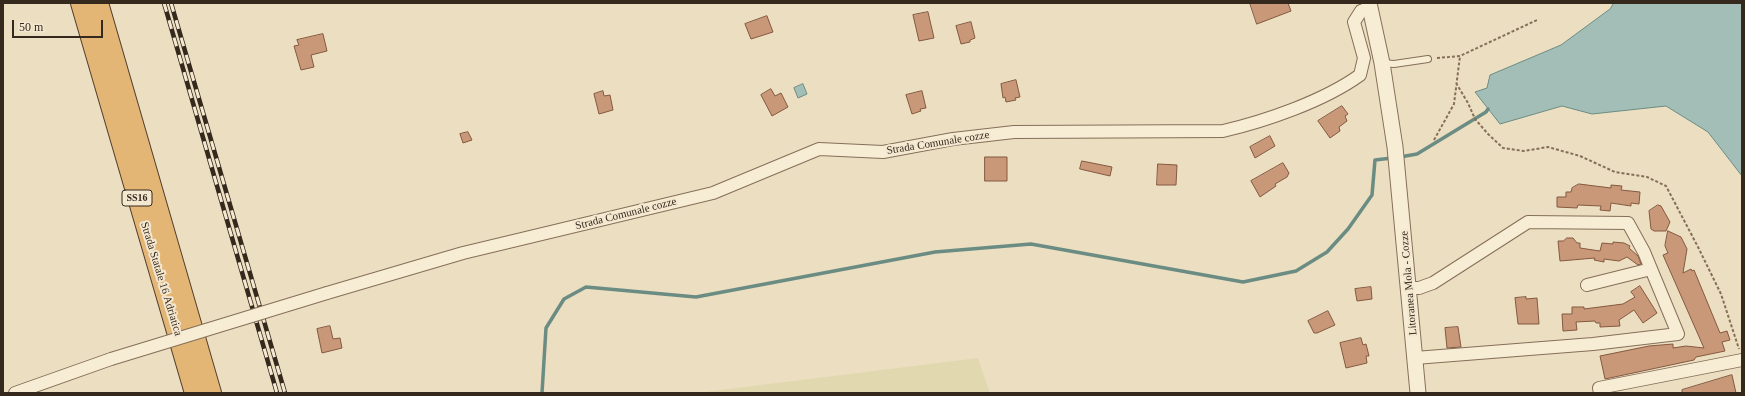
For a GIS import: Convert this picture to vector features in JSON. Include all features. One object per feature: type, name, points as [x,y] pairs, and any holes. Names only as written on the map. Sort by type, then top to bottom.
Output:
[{"type":"highway","name":"Strada Statale 16 Adriatica","points":[[81,3],[195,393]]},
{"type":"highway","name":"Strada Statale 16 Adriatica","points":[[98,3],[211,393]]},
{"type":"street","points":[[1369,5],[1382,63]]},
{"type":"street","name":"Strada Comunale cozze","points":[[15,393],[111,359],[463,253],[713,192],[819,149],[883,152],[953,140],[1014,132],[1223,131],[1242,126],[1284,113],[1345,86],[1360,75],[1364,58],[1354,22],[1361,11],[1369,5]]},
{"type":"street","name":"Litoranea Mola - Cozze","points":[[1382,63],[1399,172],[1418,393]]},
{"type":"street","points":[[1409,288],[1419,288],[1433,283],[1528,222],[1628,223],[1651,269],[1678,334],[1593,344],[1415,358]]},
{"type":"street","points":[[1587,286],[1651,269]]},
{"type":"street","points":[[1600,393],[1600,388],[1741,356]]},
{"type":"lane","points":[[1382,63],[1394,64],[1428,59]]},
{"type":"path","points":[[1428,59],[1460,56],[1537,20]]},
{"type":"path","points":[[1434,140],[1454,104],[1460,56]]},
{"type":"path","points":[[1456,83],[1468,103],[1475,119],[1503,148],[1524,151],[1548,147],[1580,156],[1615,172],[1647,177],[1666,186],[1721,294],[1741,356]]},
{"type":"shaded area","points":[[978,358],[990,393],[697,393]]},
{"type":"water","points":[[1614,3],[1742,3],[1742,176],[1708,132],[1666,106],[1592,114],[1562,106],[1500,124],[1475,92],[1487,88],[1490,75],[1561,45],[1610,9]]},
{"type":"water","points":[[803,84],[807,94],[798,98],[794,88]]},
{"type":"building","points":[[1250,3],[1288,3],[1291,11],[1257,24]]},
{"type":"building","points":[[928,12],[934,38],[919,41],[913,15]]},
{"type":"building","points":[[767,16],[773,32],[751,39],[745,24]]},
{"type":"building","points":[[971,22],[975,38],[970,40],[970,42],[961,44],[956,26]]},
{"type":"building","points":[[323,34],[327,51],[311,55],[314,67],[301,70],[294,46],[299,45],[297,40]]},
{"type":"building","points":[[1016,80],[1020,97],[1015,98],[1016,100],[1006,102],[1005,97],[1003,98],[1001,84]]},
{"type":"building","points":[[771,89],[775,96],[781,93],[788,107],[772,116],[761,95]]},
{"type":"building","points":[[603,91],[604,96],[610,95],[613,110],[599,114],[594,94]]},
{"type":"building","points":[[922,91],[926,108],[920,109],[921,111],[912,114],[906,95]]},
{"type":"building","points":[[1342,106],[1348,114],[1345,116],[1347,121],[1339,127],[1340,131],[1330,138],[1318,121]]},
{"type":"building","points":[[468,132],[472,140],[463,143],[460,134]]},
{"type":"building","points":[[1270,136],[1275,146],[1255,158],[1250,147]]},
{"type":"building","points":[[985,157],[1007,157],[1007,181],[985,181]]},
{"type":"building","points":[[1082,161],[1112,167],[1110,176],[1080,169]]},
{"type":"building","points":[[1283,163],[1289,173],[1287,177],[1275,184],[1276,186],[1260,197],[1251,181]]},
{"type":"building","points":[[1158,164],[1177,165],[1176,185],[1157,185]]},
{"type":"building","points":[[1579,184],[1611,188],[1611,185],[1622,186],[1621,190],[1640,192],[1639,204],[1631,203],[1631,206],[1611,203],[1610,211],[1600,210],[1601,206],[1578,205],[1577,208],[1557,207],[1557,197],[1566,197],[1566,192],[1571,192],[1572,188]]},
{"type":"building","points":[[1658,205],[1661,206],[1670,222],[1666,231],[1654,231],[1651,229],[1649,211]]},
{"type":"building","points":[[1668,231],[1681,237],[1687,249],[1683,273],[1691,269],[1692,271],[1694,270],[1720,333],[1727,331],[1730,340],[1722,342],[1725,351],[1696,357],[1694,360],[1605,379],[1600,356],[1649,346],[1673,344],[1673,348],[1686,346],[1704,348],[1663,255],[1668,253],[1665,246]]},
{"type":"building","points":[[1567,238],[1573,238],[1577,243],[1580,243],[1580,248],[1600,251],[1602,243],[1624,243],[1630,246],[1629,248],[1638,256],[1641,264],[1638,265],[1627,257],[1619,261],[1604,259],[1604,262],[1594,260],[1595,258],[1560,261],[1558,241],[1563,241]]},
{"type":"building","points":[[1640,286],[1657,313],[1643,323],[1634,310],[1619,320],[1620,326],[1600,327],[1600,323],[1596,323],[1595,321],[1576,322],[1577,330],[1563,331],[1562,314],[1572,314],[1572,307],[1584,307],[1584,309],[1623,304],[1635,297],[1631,292]]},
{"type":"building","points":[[1371,287],[1372,299],[1357,301],[1355,289]]},
{"type":"building","points":[[1526,297],[1526,299],[1537,298],[1539,324],[1518,324],[1515,298]]},
{"type":"building","points":[[1328,311],[1335,325],[1314,333],[1308,321]]},
{"type":"building","points":[[330,326],[333,339],[340,338],[342,348],[322,353],[317,329]]},
{"type":"building","points":[[1458,327],[1461,347],[1447,348],[1445,328]]},
{"type":"building","points":[[1361,338],[1363,345],[1366,344],[1369,356],[1366,356],[1367,363],[1346,368],[1340,343]]},
{"type":"building","points":[[1732,375],[1736,393],[1682,393],[1682,390]]},
{"type":"waterway","points":[[1400,157],[1417,154],[1486,112],[1488,109]]},
{"type":"waterway","points":[[542,393],[546,328],[564,299],[586,287],[696,297],[935,252],[1031,244],[1243,282],[1296,271],[1327,252],[1348,229],[1372,195],[1375,160],[1392,158]]},
{"type":"railway","points":[[164,3],[277,393]]},
{"type":"railway","points":[[171,3],[285,393]]}]
